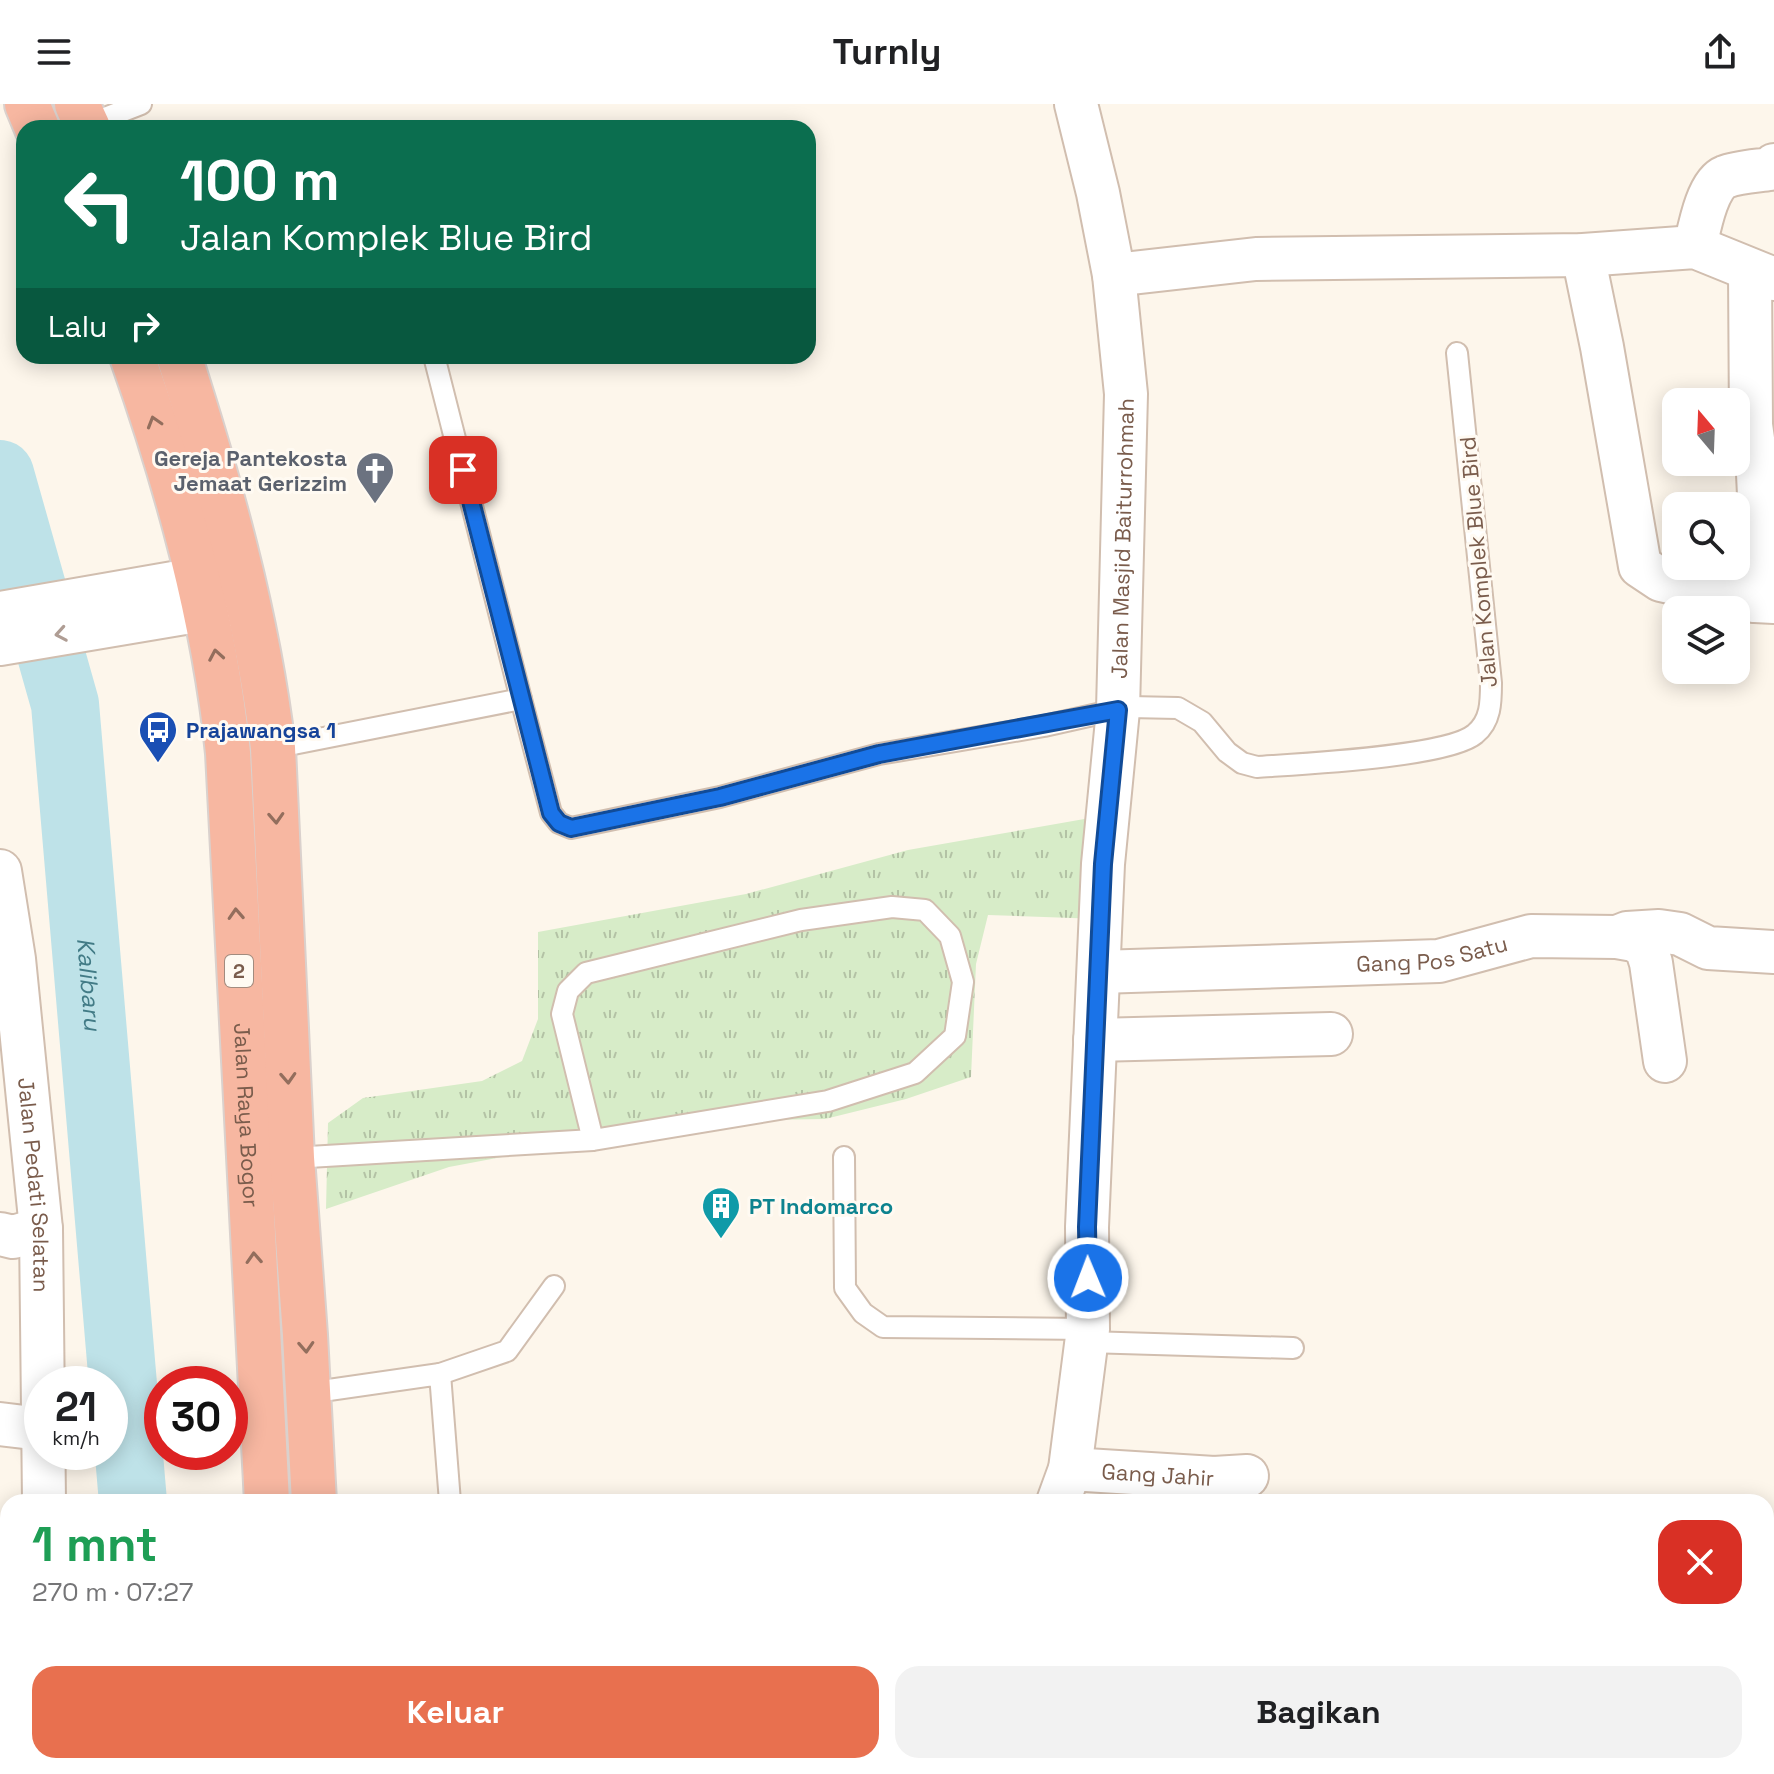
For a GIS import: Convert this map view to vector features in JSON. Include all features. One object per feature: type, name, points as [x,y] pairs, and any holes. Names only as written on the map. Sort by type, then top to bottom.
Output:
[{"type":"highway","name":"Jalan Raya Bogor","points":[[136,364],[244,587],[266,691],[273,748],[292,1158],[314,1494]]},
{"type":"highway","name":"Jalan Raya Bogor","points":[[180,364],[198,492],[201,594],[218,668],[228,753],[267,1494]]},
{"type":"street","name":"Jalan Masjid Baiturrohmah","points":[[1064,1485],[1087,1335],[1087,1227],[1103,864],[1118,710],[1126,394],[1114,275],[1076,104]]},
{"type":"street","points":[[1695,247],[1705,208],[1717,183],[1724,177],[1770,169],[1774,165]]},
{"type":"street","points":[[1114,275],[1256,259],[1583,255],[1695,247],[1762,275],[1750,383],[1764,602],[1661,580],[1640,566],[1583,255]]},
{"type":"street","points":[[0,613],[119,607],[244,587]]},
{"type":"street","points":[[0,644],[119,607]]},
{"type":"street","name":"Jalan Pedati Selatan","points":[[0,871],[14,959],[41,1229],[41,1366]]},
{"type":"street","points":[[1617,937],[1659,931],[1680,934],[1708,948],[1774,952]]},
{"type":"street","name":"Gang Pos Satu","points":[[1099,972],[1439,961],[1531,936],[1617,937],[1634,940],[1646,947],[1665,1061]]},
{"type":"street","points":[[1095,1040],[1331,1034]]},
{"type":"street","points":[[0,1234],[13,1237],[41,1229]]},
{"type":"street","points":[[0,1424],[24,1427]]},
{"type":"street","name":"Jalan Pedati Selatan","points":[[43,1470],[44,1494]]},
{"type":"street","name":"Gang Jahir","points":[[1064,1485],[1247,1476]]},
{"type":"lane","points":[[84,119],[141,104]]},
{"type":"lane","name":"Jalan Komplek Blue Bird","points":[[436,364],[551,813],[559,823],[571,828],[720,797],[879,754],[1129,707],[1178,708],[1202,722],[1227,752],[1242,763],[1257,767],[1434,750],[1465,741],[1477,733],[1491,708],[1491,683],[1457,353]]},
{"type":"lane","points":[[273,748],[521,699]]},
{"type":"lane","points":[[292,1158],[593,1140],[828,1101],[915,1073],[955,1036],[963,982],[950,936],[925,910],[892,907],[801,920],[586,973],[568,991],[562,1014],[593,1140]]},
{"type":"lane","points":[[844,1157],[845,1288],[863,1313],[883,1327],[1087,1335],[1293,1348]]},
{"type":"lane","points":[[308,1393],[440,1374],[507,1351],[554,1286]]},
{"type":"lane","points":[[440,1374],[449,1494]]},
{"type":"green space","points":[[1090,818],[1100,919],[988,915],[976,964],[971,1077],[906,1099],[825,1119],[693,1121],[449,1167],[326,1209],[328,1123],[363,1098],[482,1081],[522,1061],[538,1019],[538,932],[746,894],[908,850]]},
{"type":"waterway","name":"Kalibaru","points":[[0,474],[65,704],[132,1494]]},
{"type":"place","name":"Gereja Pantekosta Jemaat Gerizzim","points":[[375,505]]},
{"type":"place","name":"Prajawangsa 1","points":[[158,764]]},
{"type":"place","name":"PT Indomarco","points":[[721,1240]]},
{"type":"route","points":[[463,470],[551,813],[559,823],[571,828],[720,797],[879,754],[1118,710],[1103,864],[1087,1227],[1088,1278]]}]
